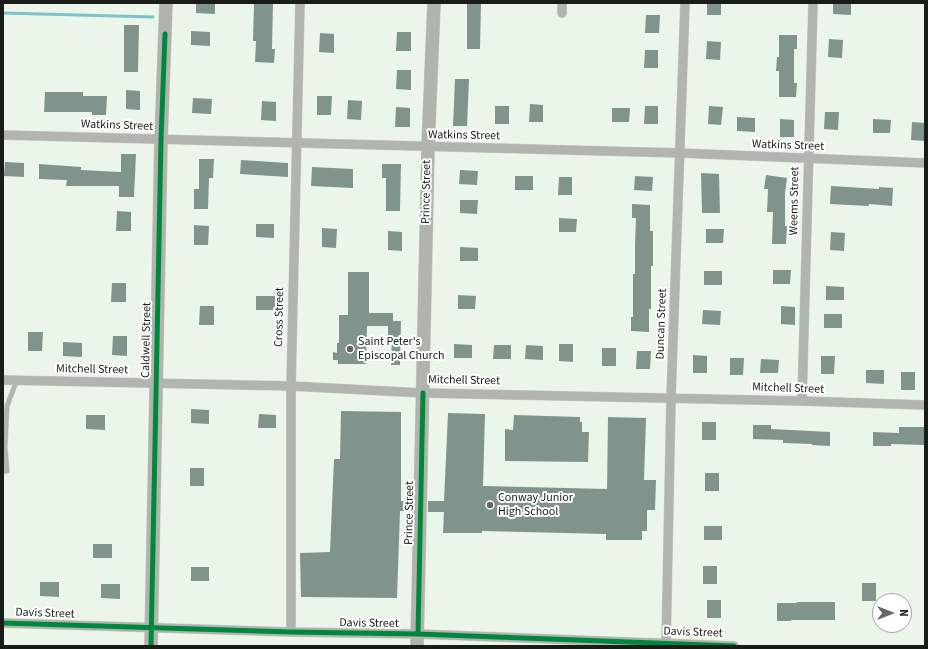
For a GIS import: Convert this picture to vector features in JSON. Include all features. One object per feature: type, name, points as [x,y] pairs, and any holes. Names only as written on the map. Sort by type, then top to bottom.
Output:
[{"type":"main road","name":"Caldwell Street","points":[[151,646],[161,140],[166,3]]},
{"type":"main road","name":"Prince Street","points":[[417,640],[428,147],[434,3]]},
{"type":"street","name":"Cross Street","points":[[291,632],[291,386],[300,3]]},
{"type":"street","points":[[562,3],[562,13]]},
{"type":"street","name":"Duncan Street","points":[[666,645],[671,398],[685,3]]},
{"type":"street","name":"Weems Street","points":[[802,401],[813,3]]},
{"type":"street","name":"Watkins Street","points":[[3,135],[680,153],[925,163]]},
{"type":"street","name":"Mitchell Street","points":[[3,380],[291,386],[423,393],[925,405]]},
{"type":"street","name":"Davis Street","points":[[3,623],[291,632],[417,640],[734,646]]},
{"type":"lane","points":[[3,470],[7,470],[4,447],[7,406],[16,380]]},
{"type":"building","points":[[196,3],[215,3],[215,14],[196,13]]},
{"type":"building","points":[[254,3],[273,3],[272,49],[275,49],[274,63],[255,62],[256,41],[253,41]]},
{"type":"building","points":[[467,3],[481,3],[480,49],[467,49]]},
{"type":"building","points":[[707,3],[721,3],[721,15],[707,15]]},
{"type":"building","points":[[833,3],[851,3],[851,15],[833,14]]},
{"type":"building","points":[[646,15],[660,15],[659,33],[645,33]]},
{"type":"building","points":[[124,25],[139,25],[138,72],[124,72]]},
{"type":"building","points":[[191,31],[210,32],[210,46],[191,45]]},
{"type":"building","points":[[397,32],[411,32],[411,51],[396,51]]},
{"type":"building","points":[[320,33],[334,34],[334,53],[319,52]]},
{"type":"building","points":[[779,35],[797,35],[797,49],[794,49],[794,83],[797,83],[796,97],[779,97],[779,71],[776,71],[777,57],[779,57]]},
{"type":"building","points":[[829,39],[843,40],[842,58],[828,57]]},
{"type":"building","points":[[707,41],[721,42],[720,60],[706,59]]},
{"type":"building","points":[[645,50],[658,50],[658,68],[644,68]]},
{"type":"building","points":[[397,70],[411,70],[411,90],[396,89]]},
{"type":"building","points":[[455,79],[469,79],[467,126],[453,126]]},
{"type":"building","points":[[126,90],[140,91],[140,110],[126,109]]},
{"type":"building","points":[[45,92],[83,92],[83,96],[107,96],[106,115],[92,115],[92,112],[44,112]]},
{"type":"building","points":[[317,96],[332,96],[331,115],[317,115]]},
{"type":"building","points":[[193,98],[212,99],[211,114],[192,113]]},
{"type":"building","points":[[348,100],[362,101],[361,120],[347,119]]},
{"type":"building","points":[[262,101],[276,102],[276,121],[261,120]]},
{"type":"building","points":[[530,104],[543,105],[543,122],[529,122]]},
{"type":"building","points":[[495,106],[509,106],[509,124],[495,124]]},
{"type":"building","points":[[645,106],[658,106],[658,124],[644,124]]},
{"type":"building","points":[[709,106],[723,107],[721,125],[708,124]]},
{"type":"building","points":[[396,107],[410,108],[410,127],[395,127]]},
{"type":"building","points":[[612,108],[630,108],[629,122],[612,122]]},
{"type":"building","points":[[825,112],[839,112],[838,130],[824,129]]},
{"type":"building","points":[[737,117],[755,118],[755,132],[737,131]]},
{"type":"building","points":[[780,119],[794,120],[794,137],[780,137]]},
{"type":"building","points":[[873,119],[891,120],[890,133],[873,133]]},
{"type":"building","points":[[912,122],[925,123],[925,141],[911,140]]},
{"type":"building","points":[[121,154],[136,154],[134,197],[119,197],[119,186],[66,186],[67,180],[39,179],[39,164],[81,167],[81,170],[121,172]]},
{"type":"building","points":[[199,159],[214,159],[213,178],[209,178],[208,209],[194,209],[194,189],[199,189]]},
{"type":"building","points":[[241,160],[288,163],[288,177],[240,174]]},
{"type":"building","points":[[5,162],[24,163],[24,177],[4,176]]},
{"type":"building","points":[[382,164],[401,164],[400,211],[386,211],[386,178],[382,178]]},
{"type":"building","points":[[312,167],[353,169],[353,188],[311,186]]},
{"type":"building","points":[[460,170],[478,171],[477,185],[459,184]]},
{"type":"building","points":[[701,173],[719,174],[720,213],[702,213]]},
{"type":"building","points":[[766,175],[787,178],[785,193],[785,226],[787,226],[786,244],[772,244],[773,212],[767,212],[768,189],[764,189]]},
{"type":"building","points":[[515,176],[533,176],[533,190],[515,190]]},
{"type":"building","points":[[635,176],[653,177],[652,191],[634,190]]},
{"type":"building","points":[[559,177],[572,177],[572,195],[558,195]]},
{"type":"building","points":[[831,186],[879,189],[879,187],[893,188],[892,206],[869,204],[869,206],[830,204]]},
{"type":"building","points":[[460,200],[478,200],[477,214],[460,213]]},
{"type":"building","points":[[632,204],[650,205],[650,231],[653,231],[653,266],[651,266],[651,309],[649,309],[649,332],[631,331],[631,317],[633,317],[633,274],[635,274],[636,218],[632,218]]},
{"type":"building","points":[[117,211],[131,212],[131,231],[116,231]]},
{"type":"building","points":[[559,218],[577,219],[576,232],[559,232]]},
{"type":"building","points":[[256,224],[274,224],[274,238],[256,237]]},
{"type":"building","points":[[194,225],[209,226],[208,245],[194,245]]},
{"type":"building","points":[[322,228],[337,229],[336,248],[322,247]]},
{"type":"building","points":[[706,229],[724,229],[723,243],[706,243]]},
{"type":"building","points":[[388,231],[402,232],[402,251],[388,250]]},
{"type":"building","points":[[831,232],[845,233],[844,251],[830,250]]},
{"type":"building","points":[[460,247],[478,248],[478,261],[460,261]]},
{"type":"building","points":[[773,270],[791,270],[790,284],[773,284]]},
{"type":"building","points":[[704,271],[722,271],[722,285],[704,285]]},
{"type":"building","points":[[348,272],[369,272],[369,313],[393,313],[393,321],[401,321],[400,365],[391,365],[392,336],[388,336],[388,326],[367,326],[366,364],[338,364],[338,360],[333,360],[333,352],[337,353],[337,343],[339,343],[339,315],[348,315]]},
{"type":"building","points":[[112,283],[126,283],[126,302],[111,302]]},
{"type":"building","points":[[826,286],[844,287],[844,300],[826,300]]},
{"type":"building","points":[[458,295],[476,296],[475,309],[458,309]]},
{"type":"building","points":[[256,296],[275,296],[275,310],[256,310]]},
{"type":"building","points":[[200,306],[214,306],[214,325],[199,325]]},
{"type":"building","points":[[781,306],[795,307],[795,325],[781,324]]},
{"type":"building","points":[[703,310],[721,311],[720,325],[702,324]]},
{"type":"building","points":[[824,314],[842,314],[842,328],[824,328]]},
{"type":"building","points":[[28,332],[43,332],[42,351],[28,351]]},
{"type":"building","points":[[113,336],[127,336],[127,356],[112,355]]},
{"type":"building","points":[[63,342],[82,343],[82,357],[63,356]]},
{"type":"building","points":[[454,344],[472,345],[472,358],[454,358]]},
{"type":"building","points":[[559,344],[573,344],[573,362],[559,361]]},
{"type":"building","points":[[494,345],[511,345],[511,359],[493,359]]},
{"type":"building","points":[[526,345],[543,346],[543,360],[525,359]]},
{"type":"building","points":[[602,348],[616,348],[616,366],[602,366]]},
{"type":"building","points":[[637,351],[651,351],[650,369],[636,369]]},
{"type":"building","points":[[693,355],[707,356],[707,373],[693,373]]},
{"type":"building","points":[[821,356],[835,356],[834,374],[821,374]]},
{"type":"building","points":[[730,358],[744,358],[743,375],[730,375]]},
{"type":"building","points":[[761,359],[779,360],[778,373],[760,373]]},
{"type":"building","points":[[866,370],[884,370],[884,384],[866,383]]},
{"type":"building","points":[[901,372],[915,372],[915,390],[901,390]]},
{"type":"building","points":[[191,409],[209,410],[209,424],[191,423]]},
{"type":"building","points":[[341,411],[401,412],[401,501],[412,501],[412,511],[400,511],[397,598],[301,597],[300,553],[330,552],[334,459],[340,459]]},
{"type":"building","points":[[448,413],[485,414],[483,486],[607,489],[608,417],[646,418],[644,480],[656,480],[655,510],[647,510],[647,531],[642,531],[642,540],[606,540],[606,534],[482,531],[482,533],[443,533],[444,512],[428,512],[428,501],[444,501]]},
{"type":"building","points":[[259,414],[276,415],[276,428],[258,428]]},
{"type":"building","points":[[86,415],[105,415],[105,430],[86,429]]},
{"type":"building","points":[[514,415],[580,417],[580,422],[582,422],[582,432],[589,432],[588,462],[505,461],[505,429],[513,430]]},
{"type":"building","points":[[702,422],[716,422],[716,440],[702,440]]},
{"type":"building","points":[[753,425],[771,425],[771,429],[830,432],[830,446],[783,443],[783,440],[753,439]]},
{"type":"building","points":[[899,427],[925,427],[925,445],[891,444],[891,446],[873,446],[873,432],[899,433]]},
{"type":"building","points":[[190,468],[204,468],[204,486],[190,486]]},
{"type":"building","points":[[705,473],[719,473],[719,491],[705,491]]},
{"type":"building","points":[[704,526],[722,526],[722,540],[704,540]]},
{"type":"building","points":[[93,544],[112,544],[112,558],[93,558]]},
{"type":"building","points":[[703,566],[717,566],[717,584],[703,584]]},
{"type":"building","points":[[191,567],[209,567],[209,581],[191,581]]},
{"type":"building","points":[[40,582],[59,582],[59,597],[40,596]]},
{"type":"building","points":[[862,583],[876,583],[876,593],[872,593],[872,601],[862,601]]},
{"type":"building","points":[[101,584],[120,584],[120,599],[101,598]]},
{"type":"building","points":[[707,600],[721,600],[721,618],[707,618]]},
{"type":"building","points":[[835,602],[835,620],[777,621],[777,603]]},
{"type":"waterway","points":[[3,13],[153,17]]},
{"type":"cycle path","points":[[151,646],[161,140],[165,34]]},
{"type":"cycle path","points":[[418,634],[423,393]]},
{"type":"cycle path","points":[[3,623],[291,632],[418,634],[734,646]]},
{"type":"place","name":"Saint Peter's Episcopal Church","points":[[350,349]]},
{"type":"place","name":"Conway Junior High School","points":[[490,505]]}]
